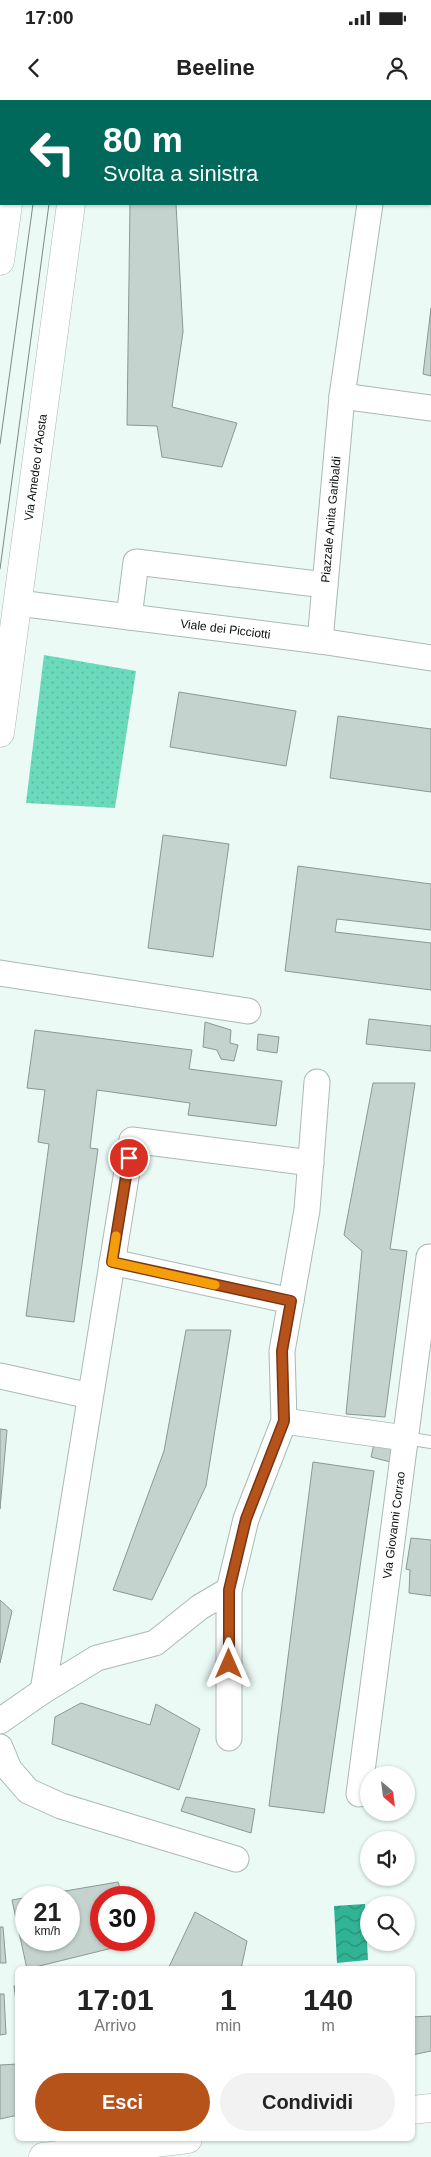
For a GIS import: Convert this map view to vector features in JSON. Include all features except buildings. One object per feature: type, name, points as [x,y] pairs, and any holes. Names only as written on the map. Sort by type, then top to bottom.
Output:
[{"type":"street","points":[[0,261],[8,205]]},
{"type":"street","name":"Via Amedeo d'Aosta","points":[[0,733],[71,205]]},
{"type":"street","name":"Piazzale Anita Garibaldi","points":[[320,641],[342,396],[370,205]]},
{"type":"street","points":[[342,396],[431,408]]},
{"type":"street","points":[[129,617],[136,562],[325,584]]},
{"type":"street","name":"Viale dei Picciotti","points":[[18,603],[320,641],[431,658]]},
{"type":"street","points":[[0,973],[248,1011]]},
{"type":"street","points":[[229,1738],[229,1590],[246,1519],[284,1421],[282,1351],[308,1210],[317,1082]]},
{"type":"street","points":[[43,1691],[132,1140],[311,1163]]},
{"type":"street","name":"Via Giovanni Corrao","points":[[359,1794],[430,1257]]},
{"type":"street","points":[[112,1262],[291,1301]]},
{"type":"street","points":[[0,1376],[90,1396]]},
{"type":"street","points":[[284,1421],[405,1438]]},
{"type":"street","points":[[0,1721],[43,1691],[97,1658],[155,1644],[200,1607],[229,1590]]},
{"type":"street","points":[[0,1747],[9,1768],[28,1791],[61,1806],[236,1859]]},
{"type":"street","points":[[415,2110],[431,2108]]},
{"type":"street","points":[[43,2157],[172,2141]]},
{"type":"lane","points":[[405,1438],[431,1442]]},
{"type":"shaded area","points":[[44,655],[136,671],[115,808],[26,803]]},
{"type":"water","points":[[360,1904],[360,1951],[368,1951],[368,1960],[337,1963],[334,1906]]},
{"type":"tram line","points":[[0,444],[33,205]]},
{"type":"tram line","points":[[0,569],[49,205]]},
{"type":"slow traffic","points":[[116,1236],[112,1262],[215,1285]]},
{"type":"route","points":[[129,1158],[112,1262],[291,1301],[282,1351],[284,1421],[246,1519],[229,1590],[229,1664]]}]
